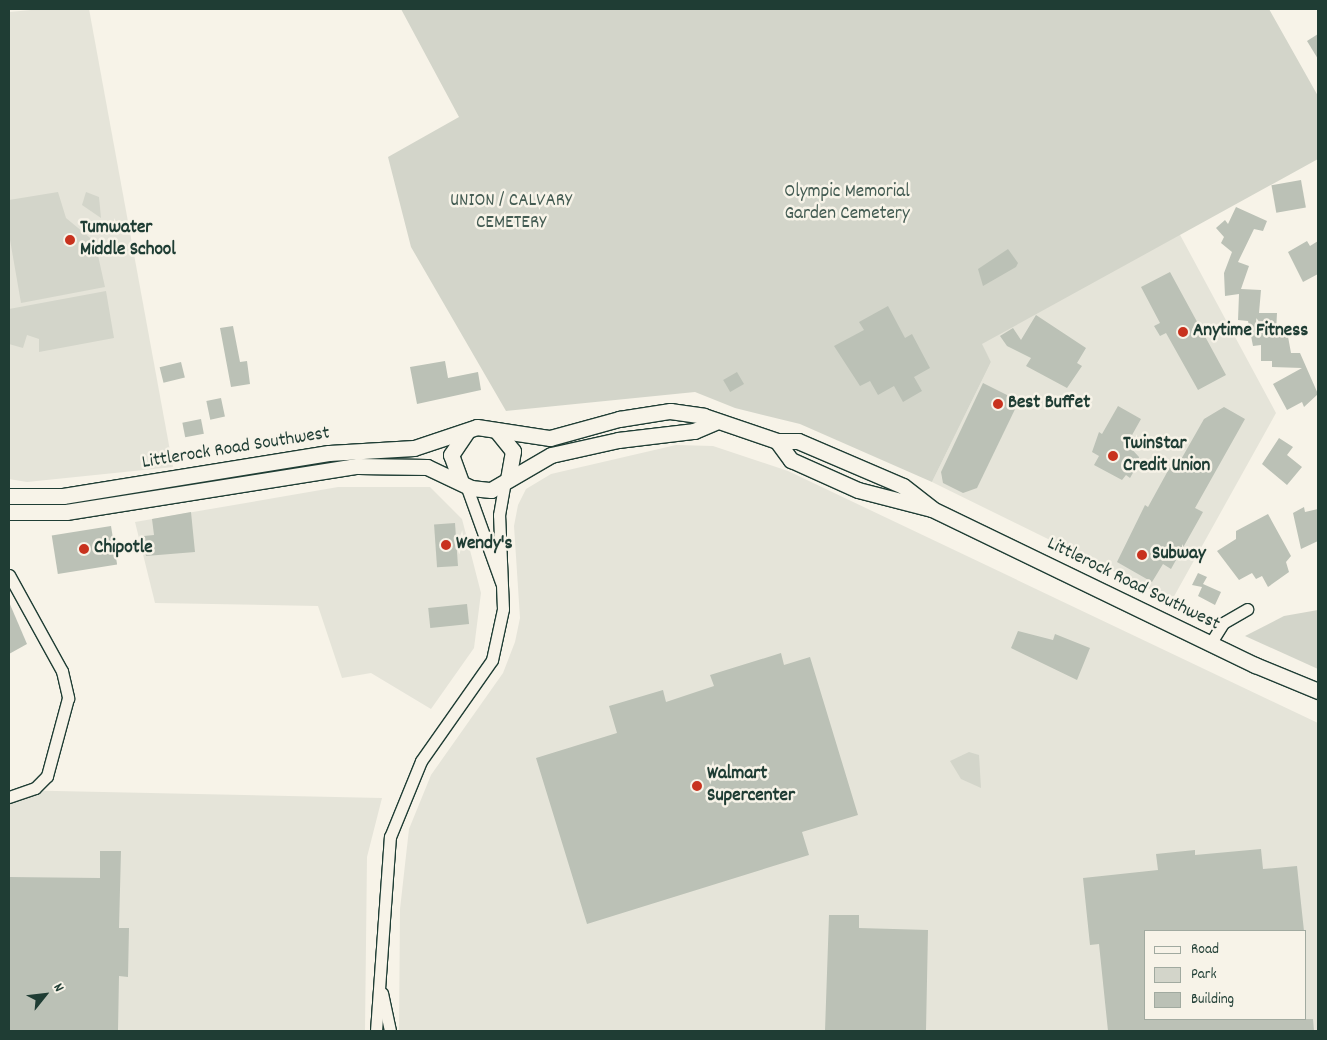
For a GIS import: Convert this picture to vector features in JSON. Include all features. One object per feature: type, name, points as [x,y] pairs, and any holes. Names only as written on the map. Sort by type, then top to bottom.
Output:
[{"type":"main road","name":"Littlerock Road Southwest","points":[[9,496],[64,496],[329,454],[414,448],[468,430],[495,429],[550,438],[619,419],[670,411],[692,413],[777,441],[798,440],[894,482],[932,509],[1210,644],[1318,691]]},
{"type":"main road","name":"Littlerock Road Southwest","points":[[9,512],[66,512],[358,466],[426,467],[464,484],[486,490],[538,460],[570,450],[694,430],[715,422]]},
{"type":"main road","points":[[495,429],[513,450],[506,480]]},
{"type":"main road","points":[[464,484],[451,455],[453,445],[468,430]]},
{"type":"main road","name":"Littlerock Road Southwest","points":[[777,441],[791,460],[858,490],[932,509]]},
{"type":"street","points":[[376,1031],[382,991],[384,872],[390,837],[407,787],[422,761],[492,660],[504,609],[501,582],[499,515],[506,480]]},
{"type":"street","points":[[464,484],[501,582]]},
{"type":"street","points":[[9,575],[62,671],[68,698],[47,776],[35,788],[9,797]]},
{"type":"street","points":[[1210,644],[1223,624],[1247,609]]},
{"type":"street","points":[[382,991],[390,1031]]},
{"type":"shaded area","name":"Tumwater Middle School","points":[[42,9],[89,9],[173,467],[27,482],[9,479],[9,12]]},
{"type":"shaded area","points":[[1179,233],[1276,413],[1172,600],[932,482],[991,362],[981,344]]},
{"type":"shaded area","points":[[676,445],[713,446],[788,471],[1318,723],[1318,1031],[399,1031],[400,909],[409,829],[431,775],[503,673],[515,642],[520,618],[514,526],[518,505],[526,489],[551,474]]},
{"type":"shaded area","points":[[338,487],[430,487],[462,519],[481,593],[474,648],[431,709],[371,673],[342,678],[318,606],[155,603],[135,522]]},
{"type":"shaded area","points":[[9,790],[382,798],[367,857],[365,1031],[9,1031]]},
{"type":"green space","name":"Olympic Memorial Garden Cemetery","points":[[401,9],[1269,9],[1318,96],[1318,159],[982,344],[991,362],[932,482],[800,424],[735,408],[695,392],[506,411],[411,247],[388,157],[459,117]]},
{"type":"green space","points":[[58,192],[66,218],[95,242],[105,287],[21,303],[9,234],[9,200]]},
{"type":"green space","points":[[86,192],[99,197],[101,218],[82,205]]},
{"type":"green space","points":[[106,291],[114,338],[39,352],[39,339],[27,335],[23,348],[9,344],[9,309]]},
{"type":"green space","points":[[1318,610],[1318,669],[1245,636],[1284,616]]},
{"type":"green space","points":[[969,752],[979,755],[981,788],[961,779],[950,761]]},
{"type":"building","points":[[1318,34],[1318,59],[1307,41]]},
{"type":"building","points":[[1301,180],[1306,208],[1276,213],[1271,185]]},
{"type":"building","points":[[1236,207],[1267,221],[1263,231],[1254,229],[1238,262],[1249,266],[1241,289],[1261,290],[1259,313],[1277,313],[1276,332],[1287,331],[1291,353],[1300,353],[1318,394],[1304,407],[1302,402],[1287,410],[1273,384],[1302,368],[1272,367],[1272,361],[1261,361],[1261,345],[1253,346],[1248,321],[1238,320],[1239,294],[1225,296],[1224,273],[1232,252],[1221,243],[1224,237],[1216,228],[1225,220],[1228,224]]},
{"type":"building","points":[[1307,241],[1310,246],[1318,241],[1318,274],[1303,282],[1288,252]]},
{"type":"building","points":[[1008,249],[1018,263],[1016,267],[983,286],[978,269]]},
{"type":"building","points":[[1170,272],[1226,375],[1198,390],[1166,333],[1160,336],[1154,326],[1160,323],[1141,287]]},
{"type":"building","points":[[888,306],[905,338],[912,334],[930,368],[914,377],[922,391],[903,402],[894,386],[878,395],[870,381],[860,386],[834,346],[864,330],[859,322]]},
{"type":"building","points":[[1036,315],[1086,348],[1077,363],[1082,366],[1067,388],[1026,366],[1031,358],[1007,346],[1000,336],[1013,328],[1021,340]]},
{"type":"building","points":[[233,326],[240,362],[247,361],[250,384],[231,387],[220,328]]},
{"type":"building","points":[[445,361],[448,378],[478,372],[481,390],[417,404],[410,367]]},
{"type":"building","points":[[181,362],[185,378],[164,383],[160,367]]},
{"type":"building","points":[[737,372],[744,384],[730,392],[723,380]]},
{"type":"building","points":[[983,383],[1019,401],[977,488],[963,493],[943,483],[941,472]]},
{"type":"building","points":[[221,398],[225,417],[210,420],[206,401]]},
{"type":"building","points":[[1118,406],[1141,419],[1127,444],[1139,457],[1138,464],[1130,478],[1126,475],[1122,480],[1094,465],[1099,456],[1092,452],[1099,432],[1102,434]]},
{"type":"building","points":[[1224,407],[1245,419],[1195,508],[1203,512],[1171,569],[1163,564],[1152,582],[1117,562],[1145,505],[1148,507],[1170,467],[1175,470],[1204,419]]},
{"type":"building","points":[[201,419],[204,434],[185,437],[182,423]]},
{"type":"building","points":[[1279,438],[1293,447],[1287,455],[1302,467],[1287,485],[1262,464]]},
{"type":"building","points":[[1304,507],[1305,512],[1318,509],[1318,541],[1301,549],[1293,513]]},
{"type":"building","points":[[191,512],[195,552],[146,556],[144,536],[154,535],[152,519]]},
{"type":"building","points":[[1268,514],[1291,556],[1286,562],[1289,572],[1268,587],[1262,576],[1256,579],[1252,573],[1239,580],[1217,551],[1236,539],[1236,531]]},
{"type":"building","name":"Wendy's","points":[[455,523],[458,566],[437,567],[434,524]]},
{"type":"building","name":"Chipotle","points":[[111,526],[117,565],[58,574],[52,535]]},
{"type":"building","points":[[1198,573],[1207,577],[1203,584],[1221,592],[1215,605],[1198,596],[1202,587],[1192,585]]},
{"type":"building","points":[[9,602],[27,644],[9,654]]},
{"type":"building","points":[[467,604],[469,624],[430,628],[428,608]]},
{"type":"building","points":[[1018,631],[1053,640],[1055,634],[1090,648],[1077,680],[1011,648]]},
{"type":"building","name":"Walmart Supercenter","points":[[781,653],[784,665],[810,657],[858,815],[802,832],[809,855],[587,924],[536,758],[617,733],[609,706],[663,690],[666,702],[714,686],[710,675]]},
{"type":"building","points":[[1261,849],[1263,869],[1297,866],[1304,930],[1144,930],[1144,1020],[1313,1019],[1314,1031],[1108,1031],[1099,944],[1090,945],[1083,878],[1158,870],[1156,854],[1195,850],[1195,855]]},
{"type":"building","points":[[100,851],[121,851],[119,928],[129,928],[128,977],[119,976],[118,1031],[9,1031],[9,877],[100,878]]},
{"type":"building","points":[[829,915],[859,915],[859,928],[928,930],[926,1031],[825,1031]]},
{"type":"place","name":"Tumwater Middle School","points":[[70,240]]},
{"type":"place","name":"Anytime Fitness","points":[[1183,332]]},
{"type":"place","name":"Best Buffet","points":[[998,404]]},
{"type":"place","name":"TwinStar Credit Union","points":[[1113,456]]},
{"type":"place","name":"Wendy's","points":[[446,545]]},
{"type":"place","name":"Chipotle","points":[[84,549]]},
{"type":"place","name":"Subway","points":[[1142,555]]},
{"type":"place","name":"Walmart Supercenter","points":[[697,786]]},
{"type":"park label","name":"UNION / CALVARY CEMETERY","points":[[511,213]]}]
